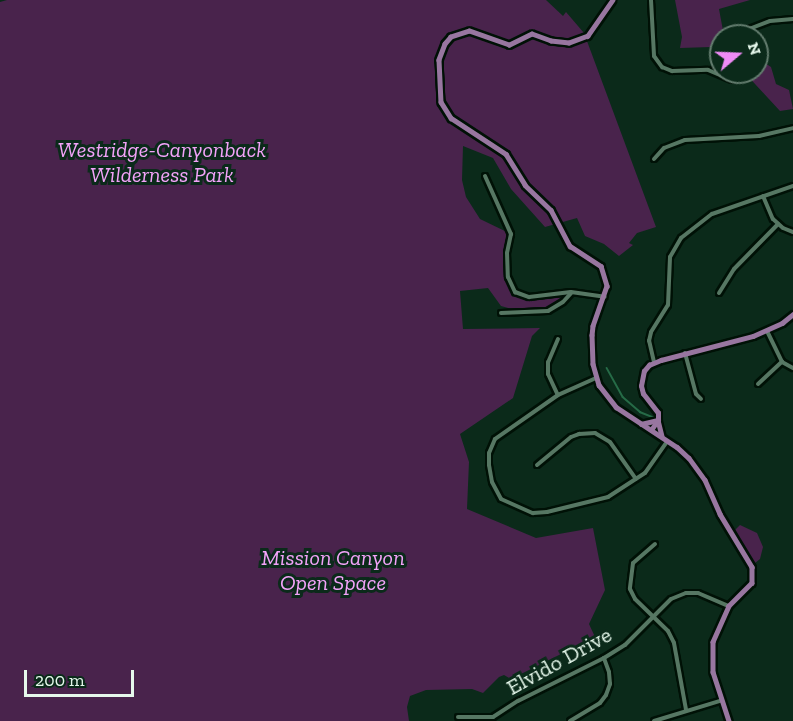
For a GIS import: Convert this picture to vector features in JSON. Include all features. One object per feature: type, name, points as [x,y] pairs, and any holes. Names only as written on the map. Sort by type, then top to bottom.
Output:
[{"type":"main road","points":[[613,0],[598,23],[583,38],[569,43],[558,43],[529,34],[509,45],[469,32],[451,37],[445,44],[439,60],[443,108],[451,118],[511,159],[521,179],[551,210],[570,246],[601,266],[607,279],[605,297],[593,326],[593,364],[596,378],[609,400],[689,458],[705,480],[720,514],[752,567],[752,583],[729,606],[718,629],[712,657],[720,701],[729,721]]},
{"type":"main road","points":[[665,439],[657,411],[643,394],[641,386],[644,371],[654,362],[767,331],[793,314]]},
{"type":"main road","points":[[641,424],[658,420]]},
{"type":"main road","points":[[651,430],[658,420]]},
{"type":"street","points":[[651,0],[656,61],[672,70],[701,68],[709,71]]},
{"type":"street","points":[[761,24],[793,19]]},
{"type":"street","points":[[654,159],[664,148],[685,140],[759,136],[793,128]]},
{"type":"street","points":[[485,176],[511,234],[507,253],[508,277],[515,292],[529,297],[571,292],[605,297]]},
{"type":"street","points":[[654,362],[649,341],[651,332],[668,305],[669,264],[676,244],[688,230],[712,214],[793,186]]},
{"type":"street","points":[[764,196],[769,213],[778,224],[793,232]]},
{"type":"street","points":[[720,293],[734,268],[778,224]]},
{"type":"street","points":[[501,312],[548,311],[563,302],[571,292]]},
{"type":"street","points":[[767,331],[782,362],[793,368]]},
{"type":"street","points":[[558,339],[548,362],[549,374],[558,395]]},
{"type":"street","points":[[685,353],[696,394],[701,399]]},
{"type":"street","points":[[758,384],[782,362]]},
{"type":"street","points":[[596,378],[558,395],[503,432],[491,446],[489,465],[492,482],[501,499],[534,513],[548,512],[608,497],[636,479],[653,463],[665,439]]},
{"type":"street","points":[[537,465],[571,437],[595,433],[610,442],[636,479]]},
{"type":"street","points":[[655,544],[633,563],[629,577],[630,589],[635,599],[668,631],[674,643],[686,710]]},
{"type":"street","name":"Elvido Drive","points":[[458,717],[493,717],[518,701],[604,658],[624,646],[652,615],[671,599],[686,593],[709,596],[729,606]]},
{"type":"street","points":[[570,721],[600,704],[606,695],[610,684],[604,658]]},
{"type":"street","points":[[654,721],[720,701]]},
{"type":"green space","points":[[7,0],[546,0],[563,16],[566,12],[584,33],[656,227],[637,233],[629,243],[633,245],[619,256],[604,244],[585,236],[577,218],[545,227],[511,189],[493,158],[463,146],[462,180],[466,197],[480,219],[511,234],[507,253],[510,286],[521,296],[571,292],[548,311],[530,314],[501,306],[488,288],[460,291],[463,329],[540,328],[532,336],[513,398],[460,434],[469,462],[467,509],[536,538],[593,528],[605,590],[589,624],[595,637],[511,679],[504,675],[499,677],[483,693],[472,689],[426,690],[410,696],[407,707],[409,721],[0,721],[0,2]]},
{"type":"green space","points":[[675,0],[750,0],[719,9],[722,24],[709,24],[709,47],[680,48],[682,37]]},
{"type":"green space","points":[[769,66],[776,84],[789,90],[793,109],[780,111],[755,84],[769,84]]},
{"type":"green space","points":[[740,525],[757,533],[763,547],[760,559],[755,563],[734,531]]},
{"type":"waterway","points":[[607,368],[623,397],[640,412],[655,418]]},
{"type":"park label","name":"Westridge-Canyonback Wilderness Park","points":[[162,162]]},
{"type":"park label","name":"Mission Canyon Open Space","points":[[333,570]]}]
